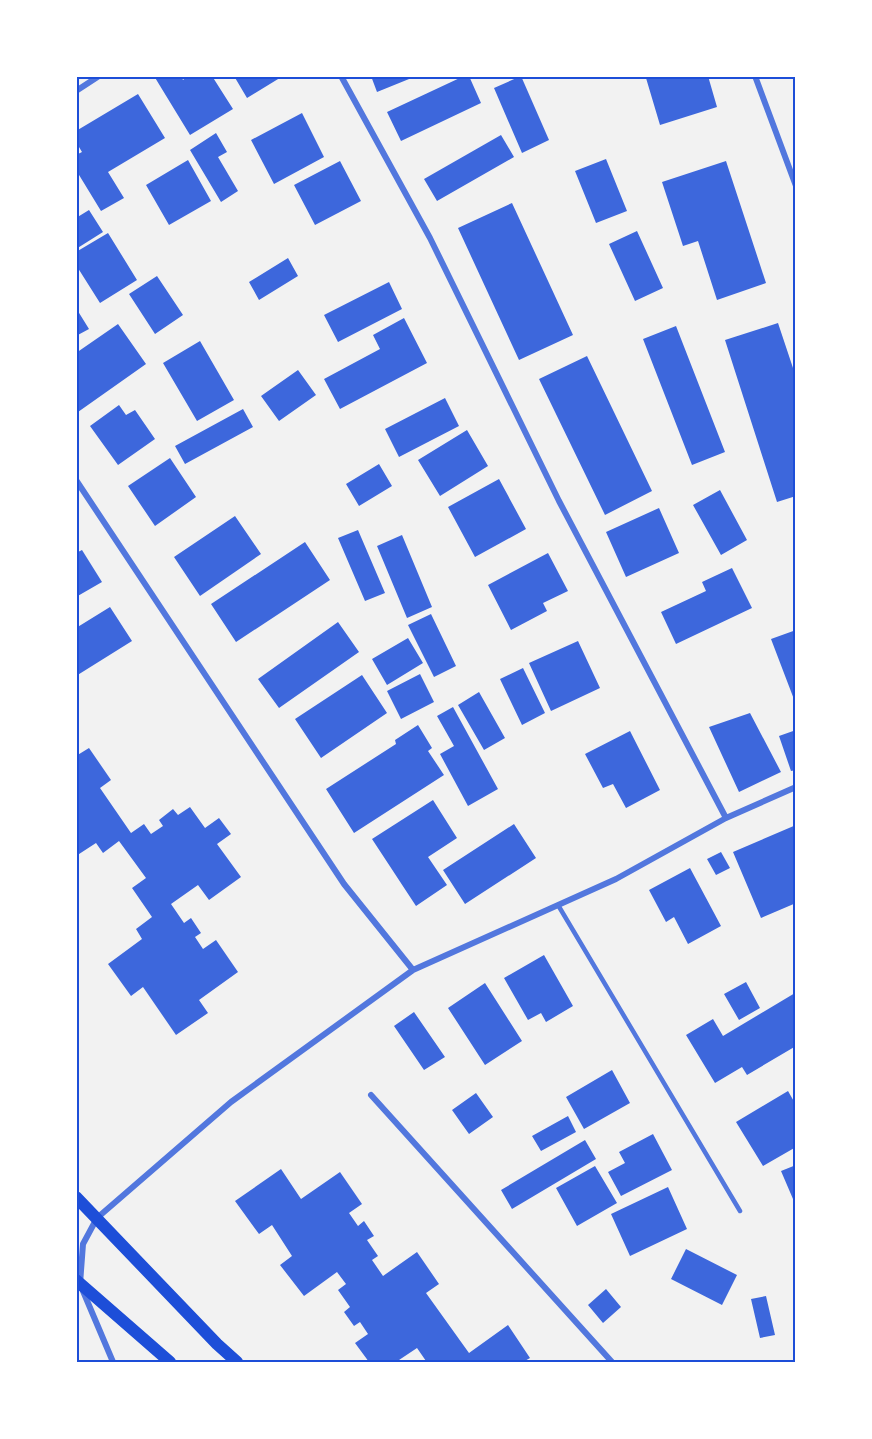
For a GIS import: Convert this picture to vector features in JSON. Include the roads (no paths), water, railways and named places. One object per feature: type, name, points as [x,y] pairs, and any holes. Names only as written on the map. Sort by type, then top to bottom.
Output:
[{"type":"main road","points":[[76,1197],[237,1362]]},
{"type":"main road","points":[[78,1282],[170,1362]]},
{"type":"street","points":[[76,91],[99,76]]},
{"type":"street","points":[[341,76],[430,238],[559,501],[726,818]]},
{"type":"street","points":[[755,76],[795,186]]},
{"type":"street","points":[[76,480],[344,884],[413,970]]},
{"type":"street","points":[[113,1362],[78,1282],[83,1244],[97,1218],[231,1102],[413,970],[616,879],[726,818],[795,787]]},
{"type":"street","points":[[371,1095],[612,1362]]},
{"type":"lane","points":[[558,905],[740,1211]]}]
